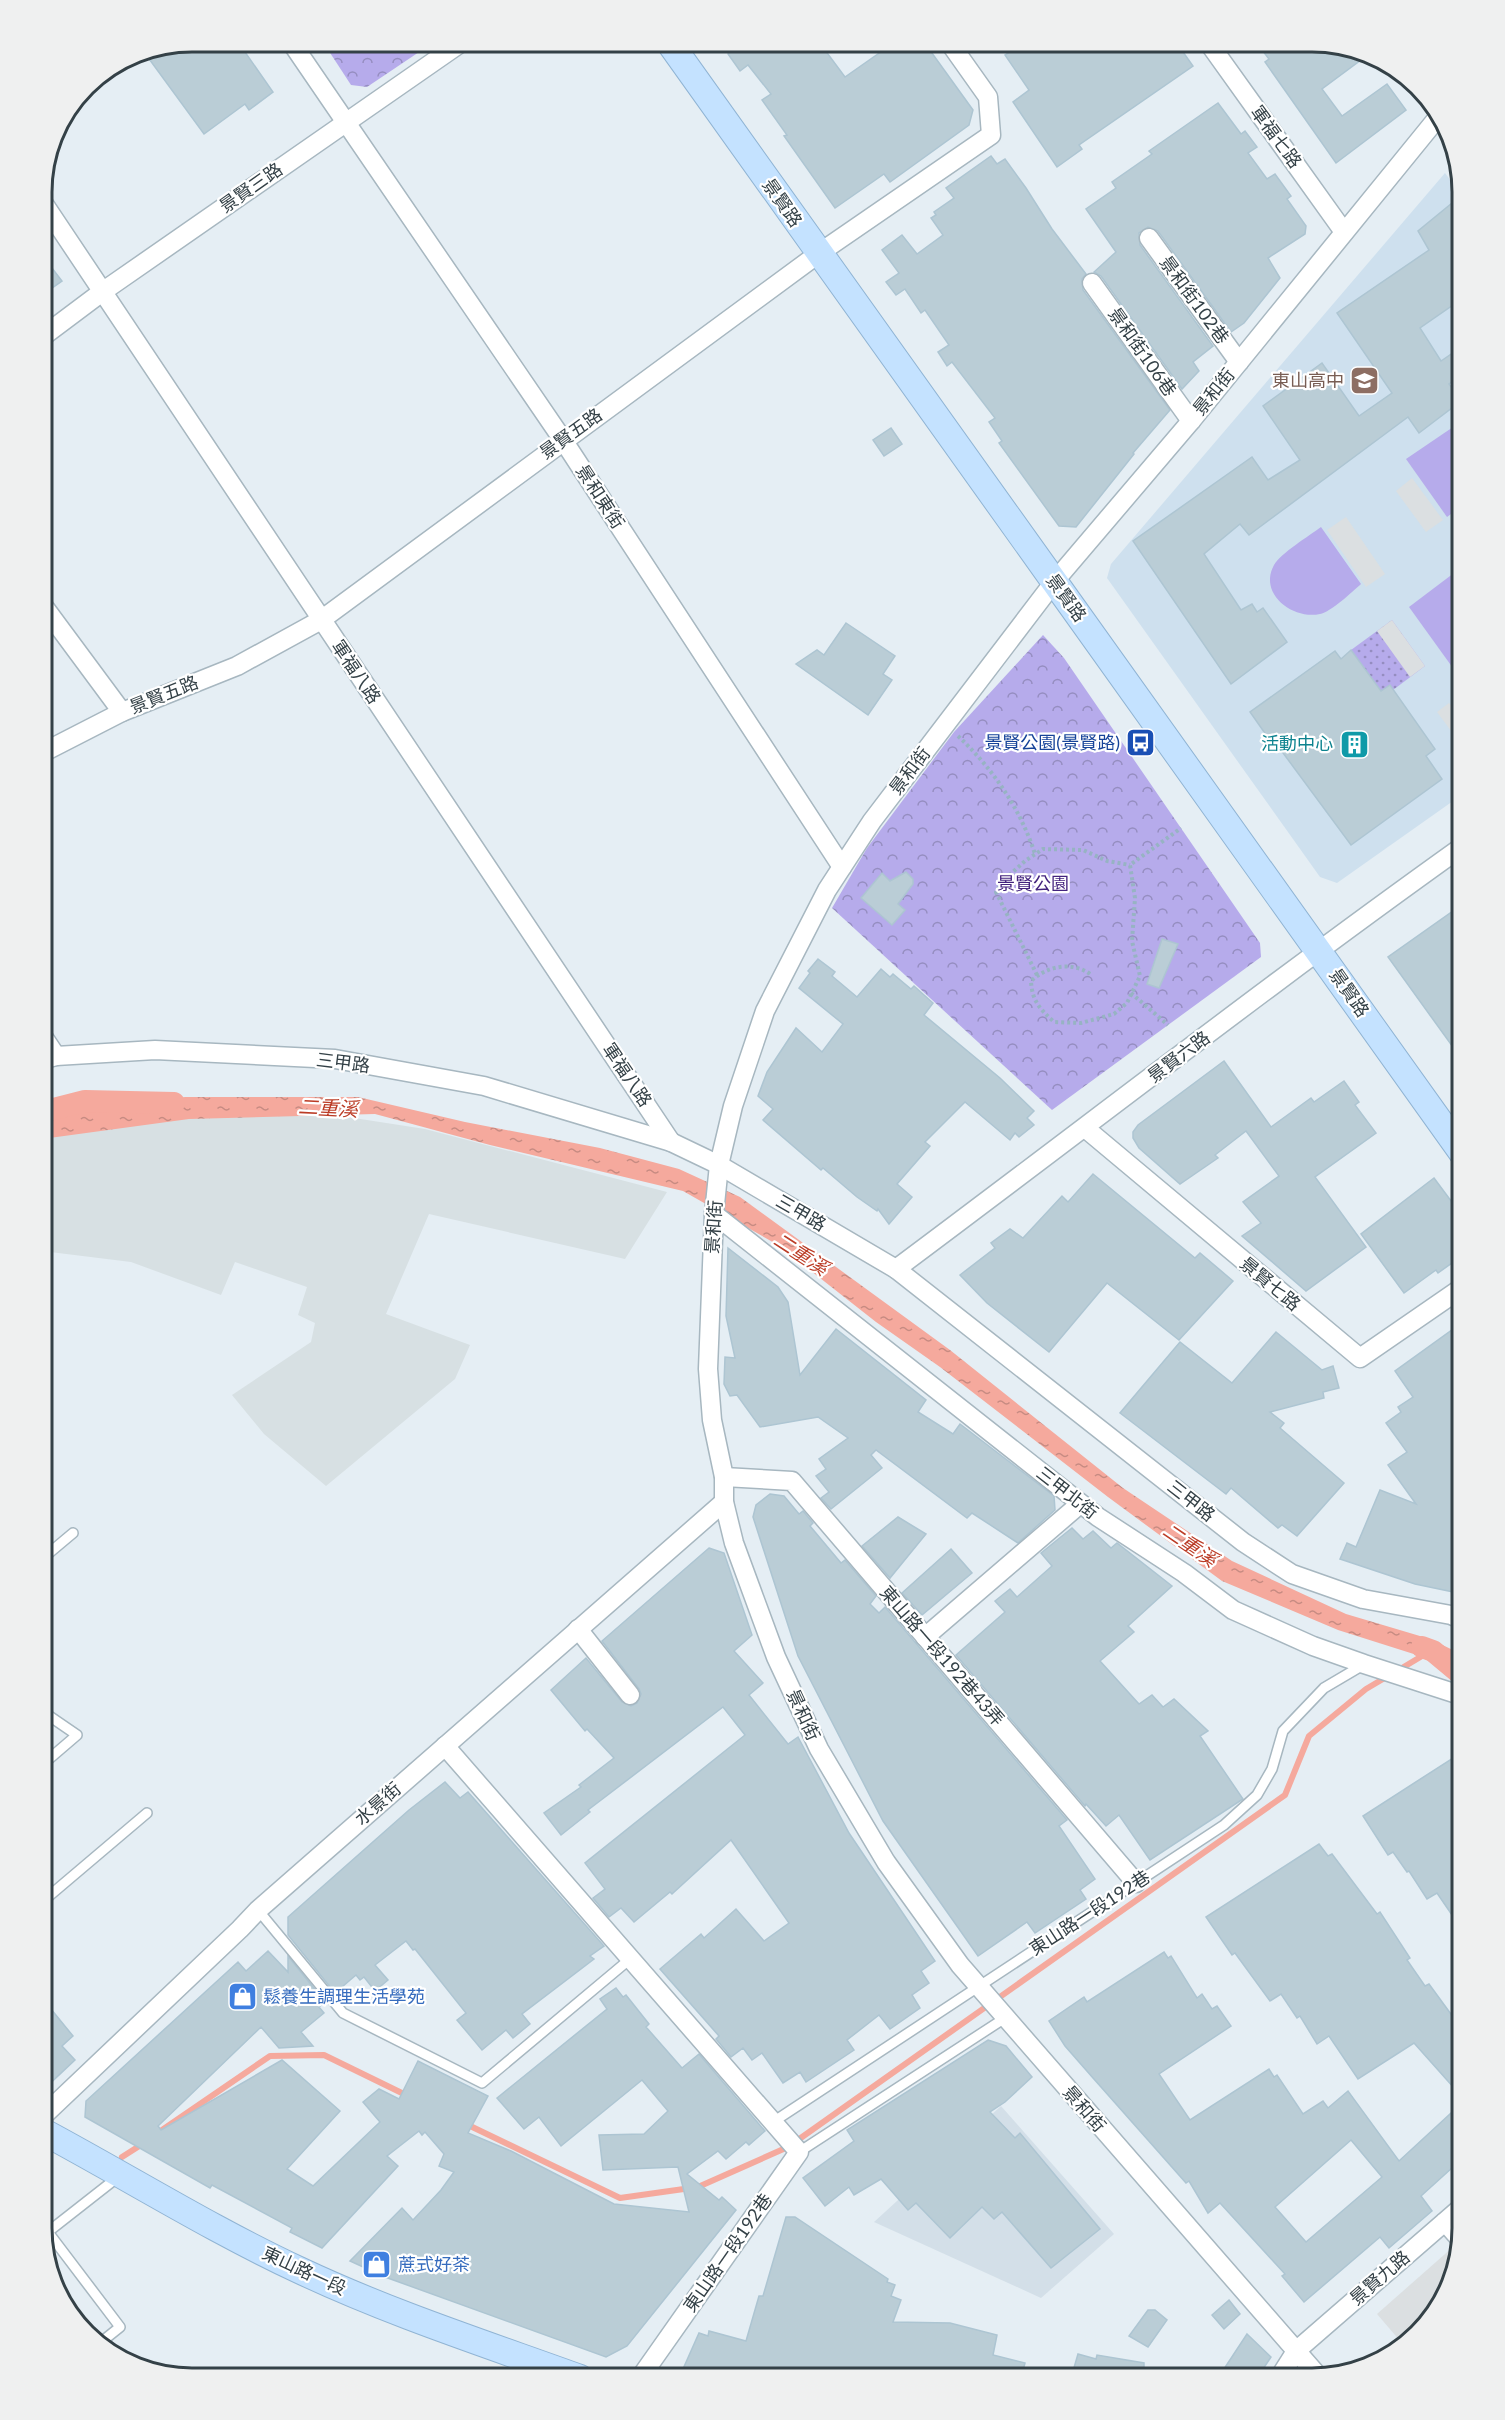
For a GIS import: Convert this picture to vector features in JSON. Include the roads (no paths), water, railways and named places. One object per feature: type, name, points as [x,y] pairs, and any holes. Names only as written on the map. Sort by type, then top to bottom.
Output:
[{"type":"street","name":"景和東街","points":[[298,52],[562,441],[842,867]]},
{"type":"street","name":"景賢三路","points":[[53,329],[102,292],[447,52]]},
{"type":"street","name":"景賢路","points":[[676,52],[818,254],[1319,949],[1452,1138]]},
{"type":"street","name":"景賢五路","points":[[53,748],[122,712],[237,666],[321,620],[818,254],[991,135],[988,98],[956,53]]},
{"type":"street","name":"軍福七路","points":[[1216,53],[1344,232]]},
{"type":"street","name":"景和街","points":[[1311,2368],[960,1965],[886,1862],[819,1749],[776,1657],[734,1543],[724,1502],[724,1477],[712,1420],[708,1369],[714,1214],[719,1165],[733,1106],[765,1011],[827,890],[872,821],[1054,582],[1191,421],[1433,123]]},
{"type":"street","name":"軍福八路","points":[[53,218],[671,1142]]},
{"type":"street","name":"景和街102巷","points":[[1149,238],[1239,362]]},
{"type":"street","name":"景和街106巷","points":[[1092,283],[1191,421]]},
{"type":"street","points":[[53,619],[122,712]]},
{"type":"street","name":"景賢六路","points":[[896,1269],[1319,949],[1452,854]]},
{"type":"street","name":"三甲路","points":[[53,1058],[155,1050],[334,1059],[484,1086],[671,1142],[719,1165],[896,1269],[1243,1542],[1292,1574],[1362,1599],[1452,1615]]},
{"type":"street","name":"景賢七路","points":[[1085,1128],[1359,1358],[1452,1295]]},
{"type":"street","name":"三甲北街","points":[[714,1214],[1080,1504],[1184,1573],[1233,1610],[1313,1646],[1452,1692]]},
{"type":"street","name":"東山路一段192巷43弄","points":[[724,1477],[792,1481],[1136,1883]]},
{"type":"street","name":"水景街","points":[[52,2107],[258,1910],[724,1502]]},
{"type":"street","points":[[925,1637],[1080,1504]]},
{"type":"street","points":[[578,1629],[630,1695]]},
{"type":"street","points":[[445,1746],[799,2152]]},
{"type":"street","name":"東山路一段","points":[[52,2137],[218,2230],[300,2270],[399,2313],[550,2367]]},
{"type":"street","name":"東山路一段192巷","points":[[647,2367],[799,2152]]},
{"type":"street","name":"景賢九路","points":[[1285,2368],[1296,2350],[1452,2216]]},
{"type":"street","points":[[1445,2222],[1452,2230]]},
{"type":"lane","points":[[52,1550],[73,1533]]},
{"type":"lane","name":"東山路一段192巷","points":[[773,2122],[1224,1825],[1257,1795],[1272,1769],[1283,1731],[1324,1688],[1364,1664]]},
{"type":"lane","points":[[52,1718],[77,1735],[52,1756]]},
{"type":"lane","points":[[52,1893],[147,1813]]},
{"type":"lane","points":[[258,1910],[343,2013],[482,2083],[630,1959]]},
{"type":"lane","name":"東山路一段192巷","points":[[799,2152],[1005,2018]]},
{"type":"lane","points":[[52,2228],[120,2176]]},
{"type":"lane","points":[[54,2243],[120,2327],[107,2338]]},
{"type":"water","name":"二重溪","points":[[185,1097],[358,1097],[465,1122],[600,1148],[679,1169],[740,1197],[950,1350],[1123,1488],[1232,1561],[1346,1614],[1430,1639],[1452,1650],[1452,1657],[1440,1668],[1420,1656],[1338,1630],[1222,1581],[1108,1497],[940,1367],[876,1322],[778,1245],[683,1191],[490,1145],[375,1114],[189,1119],[53,1138],[53,1116]]},
{"type":"waterway","name":"二重溪","points":[[53,1109],[85,1101],[174,1103]]},
{"type":"waterway","name":"二重溪","points":[[1422,1647],[1433,1651],[1452,1667]]},
{"type":"waterway","points":[[1397,1671],[1427,1653]]},
{"type":"waterway","points":[[466,2124],[620,2198],[698,2187],[788,2147],[1285,1795],[1309,1736],[1366,1689],[1388,1676]]},
{"type":"waterway","points":[[162,2130],[270,2056],[324,2055],[408,2096]]},
{"type":"waterway","points":[[122,2157],[144,2143]]},
{"type":"place","name":"東山高中","points":[[1365,381]]},
{"type":"place","name":"景賢公園(景賢路)","points":[[1141,743]]},
{"type":"place","name":"活動中心","points":[[1354,744]]},
{"type":"place","name":"鬆養生調理生活學苑","points":[[242,1997]]},
{"type":"place","name":"蔗式好茶","points":[[377,2265]]},
{"type":"park label","name":"景賢公園","points":[[1033,884]]}]
